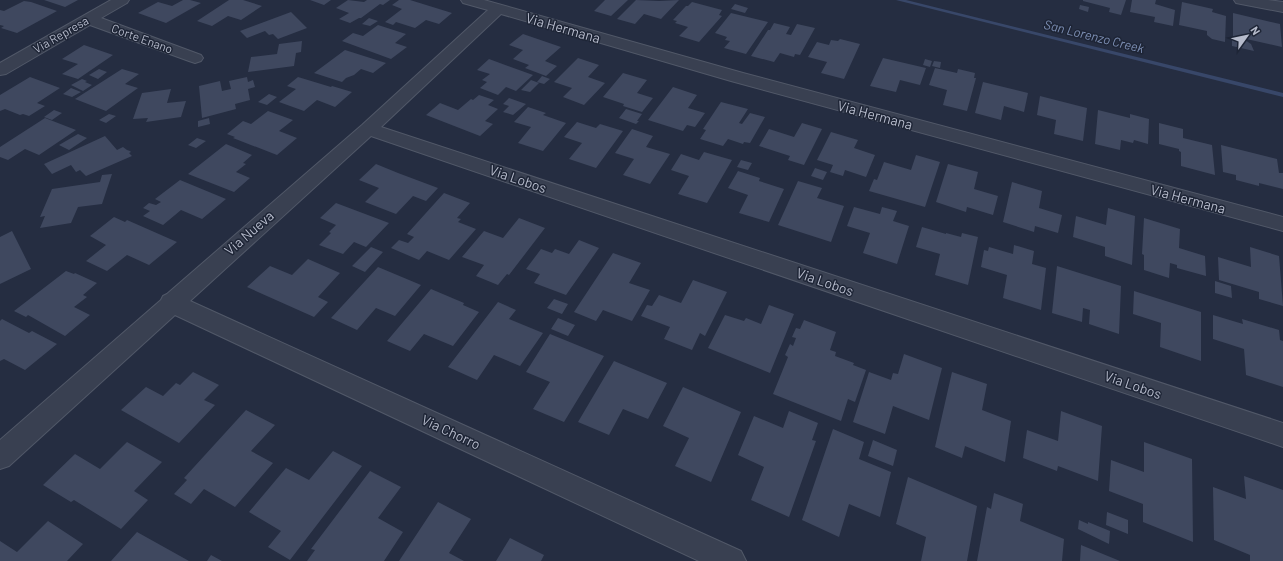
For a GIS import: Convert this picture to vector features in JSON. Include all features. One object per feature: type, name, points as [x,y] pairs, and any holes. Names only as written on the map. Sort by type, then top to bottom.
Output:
[{"type":"street","name":"Via Represa","points":[[0,70],[122,0]]},
{"type":"street","name":"Via Hermana","points":[[468,0],[737,77],[1283,224]]},
{"type":"street","points":[[1241,0],[1283,7]]},
{"type":"street","name":"Via Nueva","points":[[0,456],[171,302],[368,129],[498,9]]},
{"type":"street","name":"Corte Enano","points":[[89,19],[195,58]]},
{"type":"street","name":"Via Lobos","points":[[368,129],[1283,435]]},
{"type":"street","name":"Via Chorro","points":[[171,302],[189,312],[731,561]]},
{"type":"building","points":[[44,0],[78,0],[65,7]]},
{"type":"building","points":[[183,0],[201,3],[166,23],[138,13],[158,2],[172,6]]},
{"type":"building","points":[[229,0],[243,0],[262,6],[241,20],[228,16],[212,26],[197,21]]},
{"type":"building","points":[[310,0],[331,0],[324,5]]},
{"type":"building","points":[[348,0],[364,2],[367,0],[390,0],[383,5],[380,4],[361,18],[350,23],[339,19],[349,13],[336,8]]},
{"type":"building","points":[[399,0],[410,0],[452,13],[439,24],[426,20],[415,28],[396,22],[393,25],[385,22],[402,9],[392,5]]},
{"type":"building","points":[[605,0],[628,0],[611,16],[594,11]]},
{"type":"building","points":[[636,0],[679,0],[661,19],[644,14],[635,24],[617,19]]},
{"type":"building","points":[[1083,0],[1126,0],[1121,15],[1109,12],[1110,8]]},
{"type":"building","points":[[1132,0],[1156,0],[1155,4],[1175,10],[1173,26],[1154,22],[1155,17],[1130,12]]},
{"type":"building","points":[[24,1],[57,11],[17,33],[1,28],[4,26],[0,25],[0,10],[4,11]]},
{"type":"building","points":[[692,2],[722,10],[719,15],[722,16],[699,42],[679,36],[688,27],[675,23],[677,21],[673,20],[686,6]]},
{"type":"building","points":[[1182,2],[1213,9],[1212,12],[1226,16],[1225,42],[1212,39],[1207,35],[1207,31],[1179,25]]},
{"type":"building","points":[[735,4],[748,8],[745,13],[731,9]]},
{"type":"building","points":[[1080,5],[1089,7],[1088,12],[1079,9]]},
{"type":"building","points":[[291,12],[307,28],[278,39],[273,34],[269,35],[265,31],[247,38],[240,31]]},
{"type":"building","points":[[731,13],[768,22],[746,54],[724,48],[730,41],[725,40],[727,37],[715,33]]},
{"type":"building","points":[[1233,13],[1280,24],[1282,47],[1233,36]]},
{"type":"building","points":[[369,18],[378,21],[370,26],[362,24]]},
{"type":"building","points":[[774,23],[790,27],[786,34],[791,35],[797,24],[815,28],[800,55],[795,54],[794,57],[780,53],[774,62],[751,56]]},
{"type":"building","points":[[378,25],[406,34],[395,43],[407,47],[391,59],[342,41],[353,33],[363,36]]},
{"type":"building","points":[[523,34],[561,47],[545,61],[557,66],[546,76],[525,68],[529,65],[513,59],[523,50],[509,45]]},
{"type":"building","points":[[1232,37],[1245,40],[1251,44],[1254,51],[1232,46]]},
{"type":"building","points":[[840,39],[860,44],[844,79],[821,73],[827,62],[808,57],[817,42],[829,45],[831,40],[838,41]]},
{"type":"building","points":[[302,41],[301,52],[296,53],[294,66],[248,72],[251,57],[277,54],[279,44]]},
{"type":"building","points":[[84,45],[113,55],[78,79],[62,74],[78,64],[62,59]]},
{"type":"building","points":[[345,50],[386,63],[373,73],[361,69],[342,82],[314,73]]},
{"type":"building","points":[[578,58],[599,65],[588,77],[605,83],[584,105],[563,97],[572,88],[554,82]]},
{"type":"building","points":[[883,58],[926,68],[920,85],[900,80],[896,92],[870,86]]},
{"type":"building","points":[[489,59],[533,75],[516,91],[506,87],[498,95],[480,88],[487,82],[482,80],[490,74],[477,70]]},
{"type":"building","points":[[925,59],[932,61],[930,67],[923,65]]},
{"type":"building","points":[[934,61],[941,62],[940,68],[932,66]]},
{"type":"building","points":[[935,68],[957,73],[958,69],[975,73],[974,78],[976,78],[967,111],[943,105],[947,90],[929,85]]},
{"type":"building","points":[[99,69],[107,72],[98,79],[89,75]]},
{"type":"building","points":[[122,69],[139,74],[125,84],[138,88],[106,111],[75,99]]},
{"type":"building","points":[[623,73],[647,80],[637,93],[653,98],[642,112],[623,106],[624,104],[603,97]]},
{"type":"building","points":[[542,76],[550,79],[544,84],[537,82]]},
{"type":"building","points":[[30,77],[60,88],[37,103],[45,106],[29,116],[23,114],[20,115],[5,109],[0,111],[0,95]]},
{"type":"building","points":[[247,77],[248,82],[253,80],[255,87],[248,89],[250,100],[235,104],[236,109],[202,118],[199,86],[220,81],[222,91],[231,89],[229,81]]},
{"type":"building","points":[[298,77],[352,92],[335,107],[317,100],[304,111],[279,102],[296,89],[287,86]]},
{"type":"building","points":[[82,79],[92,85],[83,91],[71,85]]},
{"type":"building","points":[[531,80],[539,83],[530,92],[521,90]]},
{"type":"building","points":[[983,82],[1028,93],[1024,112],[1004,106],[1001,120],[975,113]]},
{"type":"building","points":[[673,87],[697,95],[688,108],[705,113],[695,127],[687,125],[683,131],[648,120]]},
{"type":"building","points":[[71,88],[81,92],[72,97],[63,94]]},
{"type":"building","points":[[171,89],[167,103],[186,101],[181,117],[146,122],[148,118],[133,119],[142,93]]},
{"type":"building","points":[[269,94],[277,97],[267,105],[258,102]]},
{"type":"building","points":[[479,95],[494,100],[488,105],[498,109],[485,121],[493,124],[480,136],[426,115],[440,103],[458,110],[471,99],[473,100]]},
{"type":"building","points":[[1040,96],[1087,108],[1083,141],[1054,134],[1056,120],[1037,115]]},
{"type":"building","points":[[509,98],[526,104],[513,115],[503,112],[509,106],[503,104]]},
{"type":"building","points":[[721,102],[748,109],[739,123],[742,124],[750,113],[765,117],[750,143],[744,142],[743,144],[728,139],[723,146],[700,139],[706,130],[703,129]]},
{"type":"building","points":[[528,107],[546,113],[543,115],[566,123],[543,151],[518,143],[531,127],[514,122]]},
{"type":"building","points":[[626,109],[642,114],[636,124],[619,118]]},
{"type":"building","points":[[54,110],[62,113],[52,120],[44,117]]},
{"type":"building","points":[[1098,110],[1130,118],[1130,114],[1149,119],[1148,144],[1134,140],[1133,143],[1121,140],[1120,150],[1095,144]]},
{"type":"building","points":[[268,111],[293,120],[279,131],[297,138],[277,155],[233,138],[235,137],[227,134],[243,121],[251,124]]},
{"type":"building","points":[[109,114],[116,116],[106,123],[99,120]]},
{"type":"building","points":[[45,118],[76,130],[39,155],[25,149],[8,160],[0,157],[0,147]]},
{"type":"building","points":[[209,118],[210,124],[198,127],[198,121]]},
{"type":"building","points":[[577,122],[596,128],[600,124],[623,131],[596,168],[569,159],[582,143],[564,137]]},
{"type":"building","points":[[802,123],[822,129],[804,165],[788,160],[790,156],[759,146],[769,129],[794,137]]},
{"type":"building","points":[[1159,123],[1183,129],[1183,138],[1212,145],[1215,175],[1181,166],[1181,152],[1179,149],[1159,144]]},
{"type":"building","points":[[632,129],[653,136],[646,147],[670,154],[650,184],[623,175],[634,159],[615,153]]},
{"type":"building","points":[[831,132],[858,140],[854,148],[875,155],[866,177],[845,170],[843,176],[830,172],[833,165],[817,160]]},
{"type":"building","points":[[78,134],[87,138],[69,150],[59,145]]},
{"type":"building","points":[[105,136],[117,150],[123,147],[131,152],[129,153],[132,156],[86,176],[80,170],[76,172],[71,165],[52,174],[44,164]]},
{"type":"building","points":[[197,138],[206,141],[196,148],[188,145]]},
{"type":"building","points":[[226,144],[252,155],[243,163],[246,164],[236,172],[250,178],[234,192],[188,174]]},
{"type":"building","points":[[1221,145],[1277,159],[1279,173],[1283,173],[1283,189],[1259,183],[1259,186],[1236,180],[1236,175],[1223,172]]},
{"type":"building","points":[[704,152],[732,160],[707,203],[678,194],[689,176],[671,170],[681,154],[699,160]]},
{"type":"building","points":[[916,155],[940,162],[925,207],[869,191],[874,179],[877,180],[884,162],[911,170]]},
{"type":"building","points":[[741,160],[752,163],[748,170],[737,167]]},
{"type":"building","points":[[376,164],[438,188],[426,201],[413,196],[396,214],[365,202],[379,188],[359,180]]},
{"type":"building","points":[[948,164],[978,172],[974,189],[998,196],[993,215],[967,207],[966,212],[936,202]]},
{"type":"building","points":[[815,168],[827,172],[823,180],[811,176]]},
{"type":"building","points":[[738,171],[760,178],[759,181],[784,189],[769,222],[739,213],[748,195],[728,188]]},
{"type":"building","points":[[112,174],[102,204],[78,207],[71,223],[40,228],[45,216],[40,217],[52,189],[100,182],[102,175]]},
{"type":"building","points":[[180,180],[226,199],[202,219],[181,210],[163,225],[143,216],[150,211],[143,208],[149,203],[156,205],[161,202],[155,199]]},
{"type":"building","points":[[798,181],[822,188],[817,198],[844,206],[831,242],[778,225]]},
{"type":"building","points":[[1012,182],[1042,191],[1039,208],[1062,215],[1058,233],[1035,226],[1034,232],[1003,222]]},
{"type":"building","points":[[444,193],[470,203],[457,218],[461,219],[458,222],[476,229],[449,260],[427,251],[419,260],[391,248],[399,240],[408,243],[414,237],[407,234]]},
{"type":"building","points":[[336,203],[389,223],[366,247],[354,242],[343,254],[319,245],[331,233],[329,232],[336,225],[320,218]]},
{"type":"building","points":[[854,207],[880,214],[882,207],[897,211],[893,221],[909,226],[897,264],[863,253],[870,233],[847,226]]},
{"type":"building","points":[[1108,208],[1135,216],[1132,265],[1105,256],[1105,247],[1073,237],[1076,216],[1106,225]]},
{"type":"building","points":[[114,217],[125,222],[127,220],[177,242],[149,265],[127,255],[107,271],[86,261],[106,245],[90,236]]},
{"type":"building","points":[[519,218],[545,228],[509,275],[507,274],[498,285],[476,276],[484,265],[462,257],[484,231],[503,238]]},
{"type":"building","points":[[1144,218],[1180,229],[1179,248],[1205,256],[1206,276],[1177,268],[1177,265],[1170,263],[1169,278],[1144,270],[1144,255],[1142,254]]},
{"type":"building","points":[[922,227],[961,237],[962,233],[978,237],[968,285],[935,275],[940,254],[916,247]]},
{"type":"building","points":[[12,231],[31,269],[0,284],[0,237]]},
{"type":"building","points":[[579,240],[599,248],[566,295],[534,283],[540,274],[526,269],[541,249],[552,253],[555,249],[569,254]]},
{"type":"building","points":[[1014,245],[1034,251],[1032,264],[1046,268],[1041,310],[1003,298],[1007,275],[981,267],[984,250],[988,251],[989,247],[1013,254]]},
{"type":"building","points":[[371,247],[383,252],[365,272],[352,266]]},
{"type":"building","points":[[1250,247],[1279,256],[1283,306],[1259,299],[1259,292],[1219,280],[1218,257],[1251,267]]},
{"type":"building","points":[[613,253],[641,263],[629,283],[650,290],[632,321],[603,310],[596,321],[574,312]]},
{"type":"building","points":[[308,259],[340,273],[318,297],[328,302],[314,317],[247,287],[270,266],[292,275]]},
{"type":"building","points":[[1057,266],[1121,286],[1119,334],[1089,324],[1090,310],[1083,308],[1082,322],[1052,313]]},
{"type":"building","points":[[378,267],[421,285],[395,316],[376,308],[357,330],[331,318]]},
{"type":"building","points":[[66,271],[75,273],[97,283],[83,295],[87,297],[74,307],[90,315],[65,336],[28,315],[26,317],[14,311]]},
{"type":"building","points":[[693,280],[727,292],[705,336],[700,333],[692,350],[664,339],[670,327],[641,316],[647,305],[652,306],[659,295],[681,303]]},
{"type":"building","points":[[1215,281],[1231,286],[1232,298],[1215,293]]},
{"type":"building","points":[[431,289],[464,303],[463,305],[479,312],[453,346],[424,334],[410,351],[387,341]]},
{"type":"building","points":[[1134,291],[1201,312],[1201,361],[1160,347],[1161,323],[1133,314]]},
{"type":"building","points":[[554,299],[568,304],[562,314],[547,308]]},
{"type":"building","points":[[498,302],[516,310],[509,319],[543,333],[520,366],[494,355],[477,380],[448,367]]},
{"type":"building","points":[[769,305],[794,314],[770,373],[708,348],[725,315],[744,321],[746,318],[761,324]]},
{"type":"building","points":[[1213,315],[1243,324],[1242,319],[1279,330],[1280,340],[1283,341],[1283,387],[1246,375],[1244,349],[1213,339]]},
{"type":"building","points":[[558,318],[575,325],[568,336],[551,329]]},
{"type":"building","points":[[2,319],[29,333],[32,331],[57,344],[25,370],[4,359],[0,361],[0,321]]},
{"type":"building","points":[[804,320],[836,332],[830,350],[836,352],[835,356],[854,363],[853,365],[866,370],[855,402],[848,399],[841,421],[773,394],[788,357],[785,355],[790,344],[793,346],[796,338],[792,337],[796,328],[800,329]]},
{"type":"building","points":[[550,334],[604,356],[564,422],[533,409],[550,382],[526,372]]},
{"type":"building","points":[[904,354],[942,368],[929,420],[893,406],[885,434],[853,422],[869,372],[891,380],[893,373],[898,374]]},
{"type":"building","points":[[614,361],[667,383],[648,419],[623,409],[609,435],[578,422]]},
{"type":"building","points":[[193,372],[219,385],[204,400],[215,405],[179,443],[121,410],[146,387],[163,396],[176,383],[180,385]]},
{"type":"building","points":[[952,372],[987,384],[982,410],[1011,421],[1005,462],[965,446],[962,458],[935,447]]},
{"type":"building","points":[[683,387],[741,412],[711,482],[675,466],[689,438],[663,426]]},
{"type":"building","points":[[246,410],[275,425],[251,451],[273,463],[235,507],[204,489],[191,504],[174,494],[187,480],[184,478]]},
{"type":"building","points":[[789,411],[818,423],[812,440],[816,441],[789,517],[751,500],[764,467],[738,455],[754,416],[783,428]]},
{"type":"building","points":[[1061,411],[1102,426],[1098,481],[1058,466],[1057,471],[1023,458],[1027,430],[1058,441]]},
{"type":"building","points":[[833,429],[864,442],[859,459],[891,472],[880,517],[849,504],[839,537],[802,520]]},
{"type":"building","points":[[873,440],[897,450],[893,466],[868,456]]},
{"type":"building","points":[[127,442],[162,462],[134,491],[148,500],[121,529],[74,500],[71,502],[43,485],[75,454],[100,469]]},
{"type":"building","points":[[1144,442],[1192,459],[1193,542],[1143,522],[1143,504],[1109,491],[1111,460],[1144,472]]},
{"type":"building","points":[[333,451],[362,466],[290,560],[268,547],[281,531],[249,512],[286,468],[309,480]]},
{"type":"building","points":[[370,471],[401,487],[378,518],[403,532],[384,561],[307,561],[315,550],[311,549]]},
{"type":"building","points":[[1244,476],[1283,490],[1283,561],[1250,561],[1250,555],[1214,540],[1213,487],[1246,499]]},
{"type":"building","points":[[908,477],[977,506],[967,561],[921,561],[926,537],[896,524]]},
{"type":"building","points":[[994,493],[1023,504],[1020,521],[1064,539],[1062,561],[977,561],[987,507],[991,509]]},
{"type":"building","points":[[438,502],[471,519],[449,553],[464,561],[399,561]]},
{"type":"building","points":[[1107,512],[1128,520],[1128,534],[1106,525]]},
{"type":"building","points":[[1079,520],[1110,531],[1109,544],[1078,529]]},
{"type":"building","points":[[48,521],[83,544],[67,561],[0,561],[0,541],[17,552]]},
{"type":"building","points":[[137,532],[189,561],[111,561]]},
{"type":"building","points":[[510,538],[544,555],[541,561],[496,561]]},
{"type":"building","points":[[1081,545],[1120,561],[1080,561]]},
{"type":"building","points":[[211,555],[222,561],[207,561]]},
{"type":"waterway","name":"San Lorenzo Creek","points":[[899,0],[1283,95]]}]
